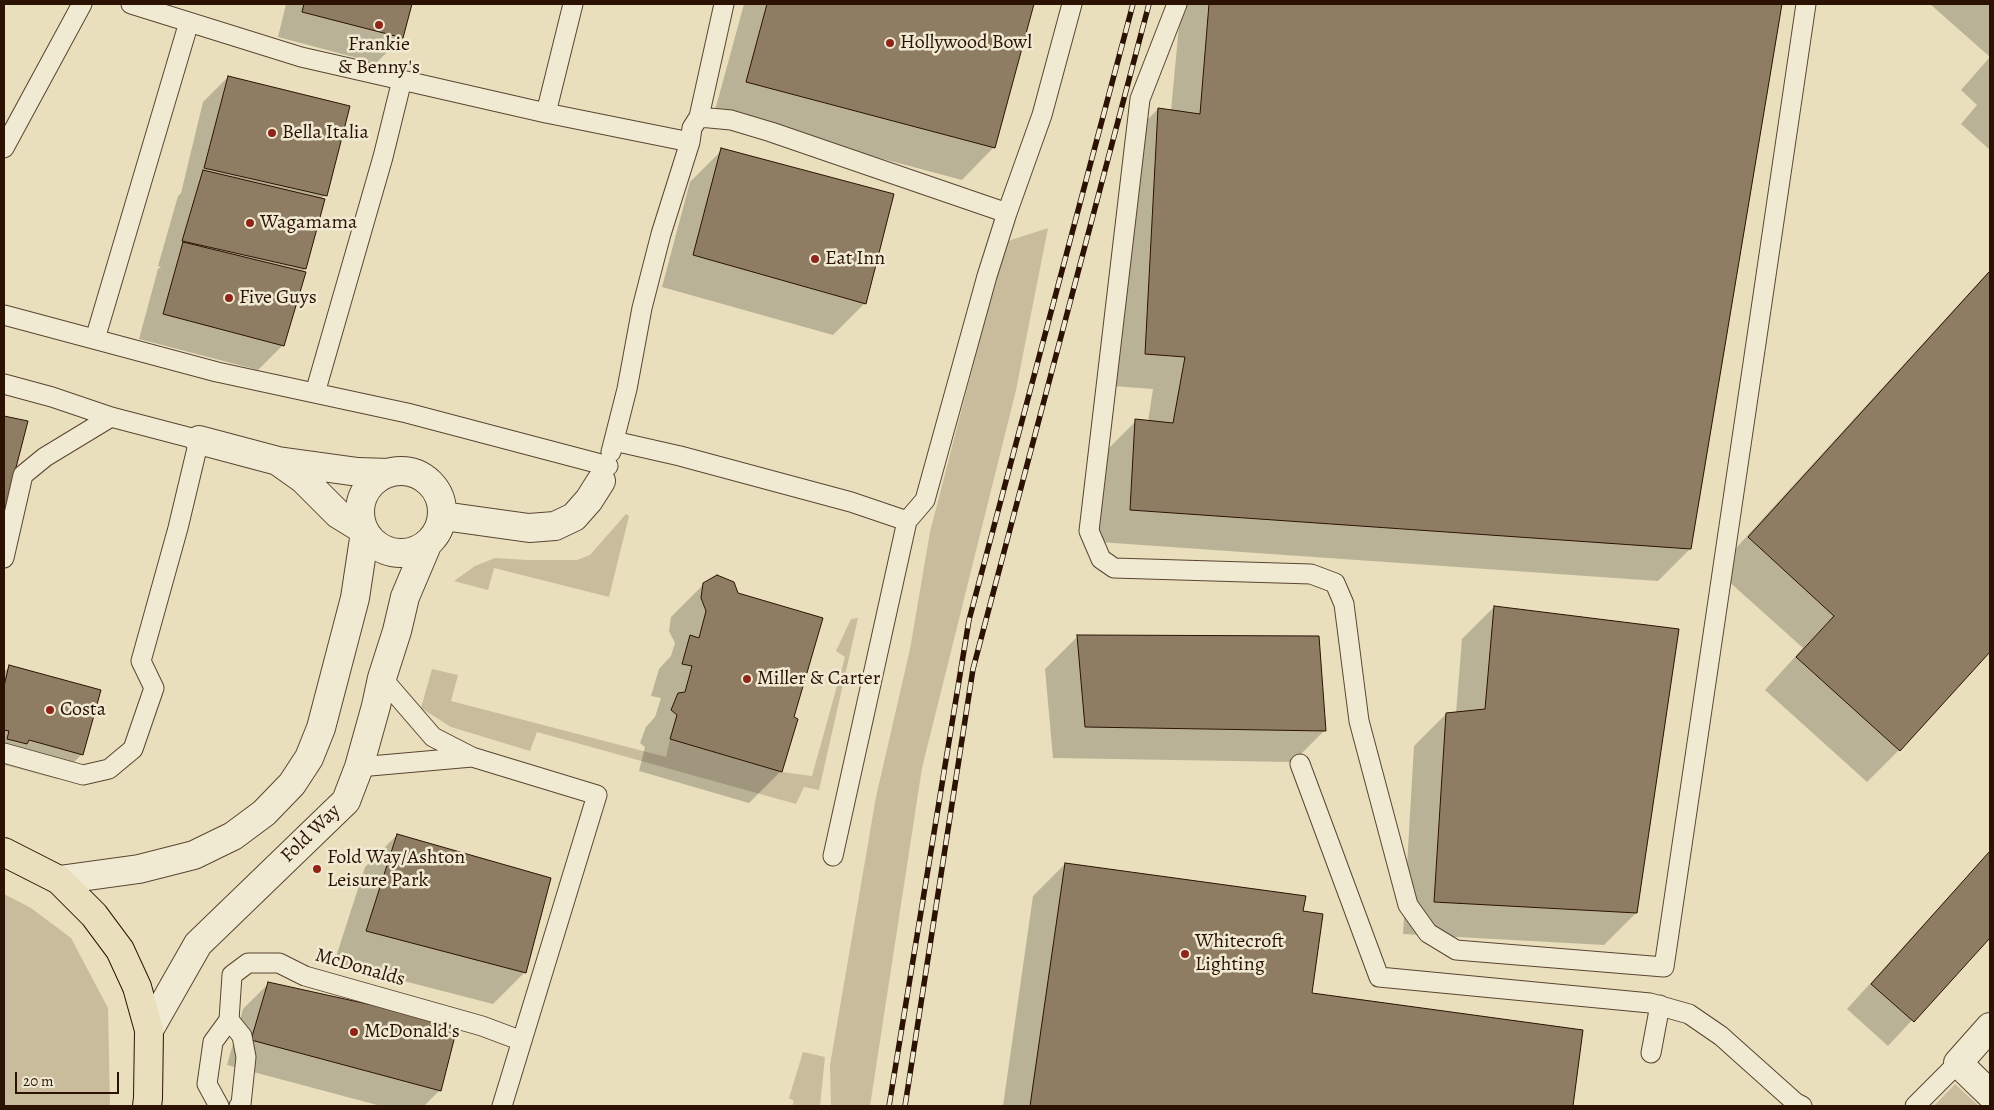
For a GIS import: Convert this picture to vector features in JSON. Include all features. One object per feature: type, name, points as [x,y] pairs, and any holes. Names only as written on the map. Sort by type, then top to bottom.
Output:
[{"type":"highway","points":[[4,852],[59,880],[94,914],[120,950],[137,987],[149,1030],[147,1106]]},
{"type":"street","points":[[199,440],[278,461],[358,472],[389,473]]},
{"type":"street","points":[[59,880],[139,869],[194,855],[233,836],[264,813],[292,784],[309,758],[321,728],[355,598],[364,531],[360,516],[361,502],[366,490],[376,479],[402,470],[416,473],[427,480],[436,490],[442,502],[443,516],[435,537],[417,551],[405,554],[393,553],[382,549],[372,542],[364,531],[338,514],[303,479],[278,461]]},
{"type":"street","points":[[443,516],[529,528],[555,526],[574,517],[590,500],[604,474]]},
{"type":"street","name":"Fold Way","points":[[149,1030],[198,944],[346,801],[359,767],[382,678],[406,597],[427,545]]},
{"type":"street","points":[[1990,1027],[1958,1063],[1990,1094]]},
{"type":"lane","points":[[4,148],[82,4]]},
{"type":"lane","points":[[131,4],[301,57],[546,113],[690,142]]},
{"type":"lane","points":[[546,113],[573,4]]},
{"type":"lane","points":[[4,315],[217,372],[406,413],[604,474],[627,390],[642,308],[676,183],[690,142],[692,128],[699,117],[724,4]]},
{"type":"lane","points":[[834,856],[907,521],[925,500],[985,285],[1007,213],[1042,116],[1072,4]]},
{"type":"lane","points":[[1177,4],[1140,99],[1089,531],[1101,559],[1114,568],[1312,574],[1335,583],[1344,604],[1359,721],[1408,905],[1428,933],[1456,950],[1664,967],[1806,4]]},
{"type":"lane","points":[[95,339],[190,22]]},
{"type":"lane","points":[[315,393],[380,166],[402,80]]},
{"type":"lane","points":[[699,117],[731,120],[1007,213]]},
{"type":"lane","points":[[4,384],[52,397],[111,417],[199,440],[178,528],[142,661],[154,688],[133,749],[109,769],[83,774],[4,753]]},
{"type":"lane","points":[[4,558],[23,475],[45,457],[111,417]]},
{"type":"lane","points":[[614,441],[680,456],[851,502],[907,521]]},
{"type":"lane","points":[[382,678],[433,737],[472,757],[597,795],[502,1106]]},
{"type":"lane","points":[[359,767],[472,757]]},
{"type":"lane","points":[[1300,764],[1379,977],[1650,1003],[1690,1014],[1721,1036],[1798,1105]]},
{"type":"lane","name":"McDonalds","points":[[229,1020],[232,975],[248,963],[279,963],[305,976],[482,1026],[522,1041]]},
{"type":"lane","points":[[1651,1054],[1660,1005]]},
{"type":"lane","points":[[219,1106],[207,1084],[213,1042],[229,1020],[242,1036],[246,1057],[240,1106]]},
{"type":"lane","points":[[1915,1106],[1958,1063]]},
{"type":"shaded area","points":[[1048,228],[1016,390],[922,768],[870,1106],[831,1106],[830,1065],[876,797],[910,649],[930,532],[1005,242]]},
{"type":"shaded area","points":[[626,514],[629,516],[609,597],[494,568],[488,590],[454,581],[475,566],[495,558],[577,560],[590,555]]},
{"type":"shaded area","points":[[858,618],[819,790],[804,787],[796,804],[537,732],[530,751],[451,727],[421,708],[432,669],[458,675],[451,701],[666,757],[670,739],[782,772],[812,776],[845,657],[836,651],[851,619]]},
{"type":"shaded area","points":[[4,894],[31,908],[71,938],[108,1008],[110,1106],[4,1106]]},
{"type":"shaded area","points":[[803,1052],[825,1057],[820,1106],[792,1106],[794,1101],[789,1098]]},
{"type":"shaded area","points":[[1955,1084],[1979,1106],[1934,1106]]},
{"type":"building","name":"Frankie & Benny's","points":[[304,4],[412,4],[403,38],[302,12]]},
{"type":"building","name":"Hollywood Bowl","points":[[767,4],[1034,4],[995,148],[746,82]]},
{"type":"building","points":[[1209,4],[1782,4],[1691,549],[1130,510],[1135,419],[1173,423],[1185,357],[1145,354],[1158,108],[1200,114]]},
{"type":"building","points":[[228,76],[350,106],[327,196],[204,168]]},
{"type":"building","points":[[721,148],[894,194],[866,304],[693,255]]},
{"type":"building","points":[[203,170],[325,199],[306,269],[182,241]]},
{"type":"building","points":[[183,242],[306,272],[284,346],[163,314]]},
{"type":"building","points":[[1990,271],[1990,652],[1900,751],[1796,657],[1834,616],[1748,537]]},
{"type":"building","points":[[4,416],[28,421],[4,514]]},
{"type":"building","name":"Miller & Carter","points":[[717,575],[734,582],[738,593],[823,618],[794,717],[798,719],[782,772],[670,739],[677,715],[671,710],[678,693],[685,692],[692,666],[682,664],[690,635],[699,638],[706,611],[701,598],[703,583]]},
{"type":"building","points":[[1494,606],[1679,629],[1637,913],[1434,902],[1446,713],[1485,709]]},
{"type":"building","points":[[1077,635],[1319,636],[1326,731],[1085,727]]},
{"type":"building","name":"Costa","points":[[9,665],[101,690],[83,755],[29,740],[27,744],[7,739],[9,731],[4,730],[4,686]]},
{"type":"building","points":[[397,834],[551,878],[526,973],[366,931]]},
{"type":"building","points":[[1990,851],[1990,938],[1914,1022],[1871,984]]},
{"type":"building","name":"Whitecroft Lighting","points":[[1065,863],[1306,896],[1303,911],[1323,914],[1312,993],[1583,1030],[1573,1106],[1030,1106]]},
{"type":"building","name":"McDonald's","points":[[268,982],[458,1024],[441,1091],[251,1040]]},
{"type":"railway","points":[[889,1106],[969,620],[1133,4]]},
{"type":"railway","points":[[905,1106],[973,669],[1149,4]]},
{"type":"place","name":"Frankie & Benny's","points":[[379,25]]},
{"type":"place","name":"Hollywood Bowl","points":[[890,43]]},
{"type":"place","name":"Bella Italia","points":[[272,133]]},
{"type":"place","name":"Wagamama","points":[[250,223]]},
{"type":"place","name":"Eat Inn","points":[[815,259]]},
{"type":"place","name":"Five Guys","points":[[229,298]]},
{"type":"place","name":"Miller & Carter","points":[[747,679]]},
{"type":"place","name":"Costa","points":[[50,710]]},
{"type":"place","name":"Fold Way/Ashton Leisure Park","points":[[317,869]]},
{"type":"place","name":"Whitecroft Lighting","points":[[1185,954]]},
{"type":"place","name":"McDonald's","points":[[354,1032]]}]
